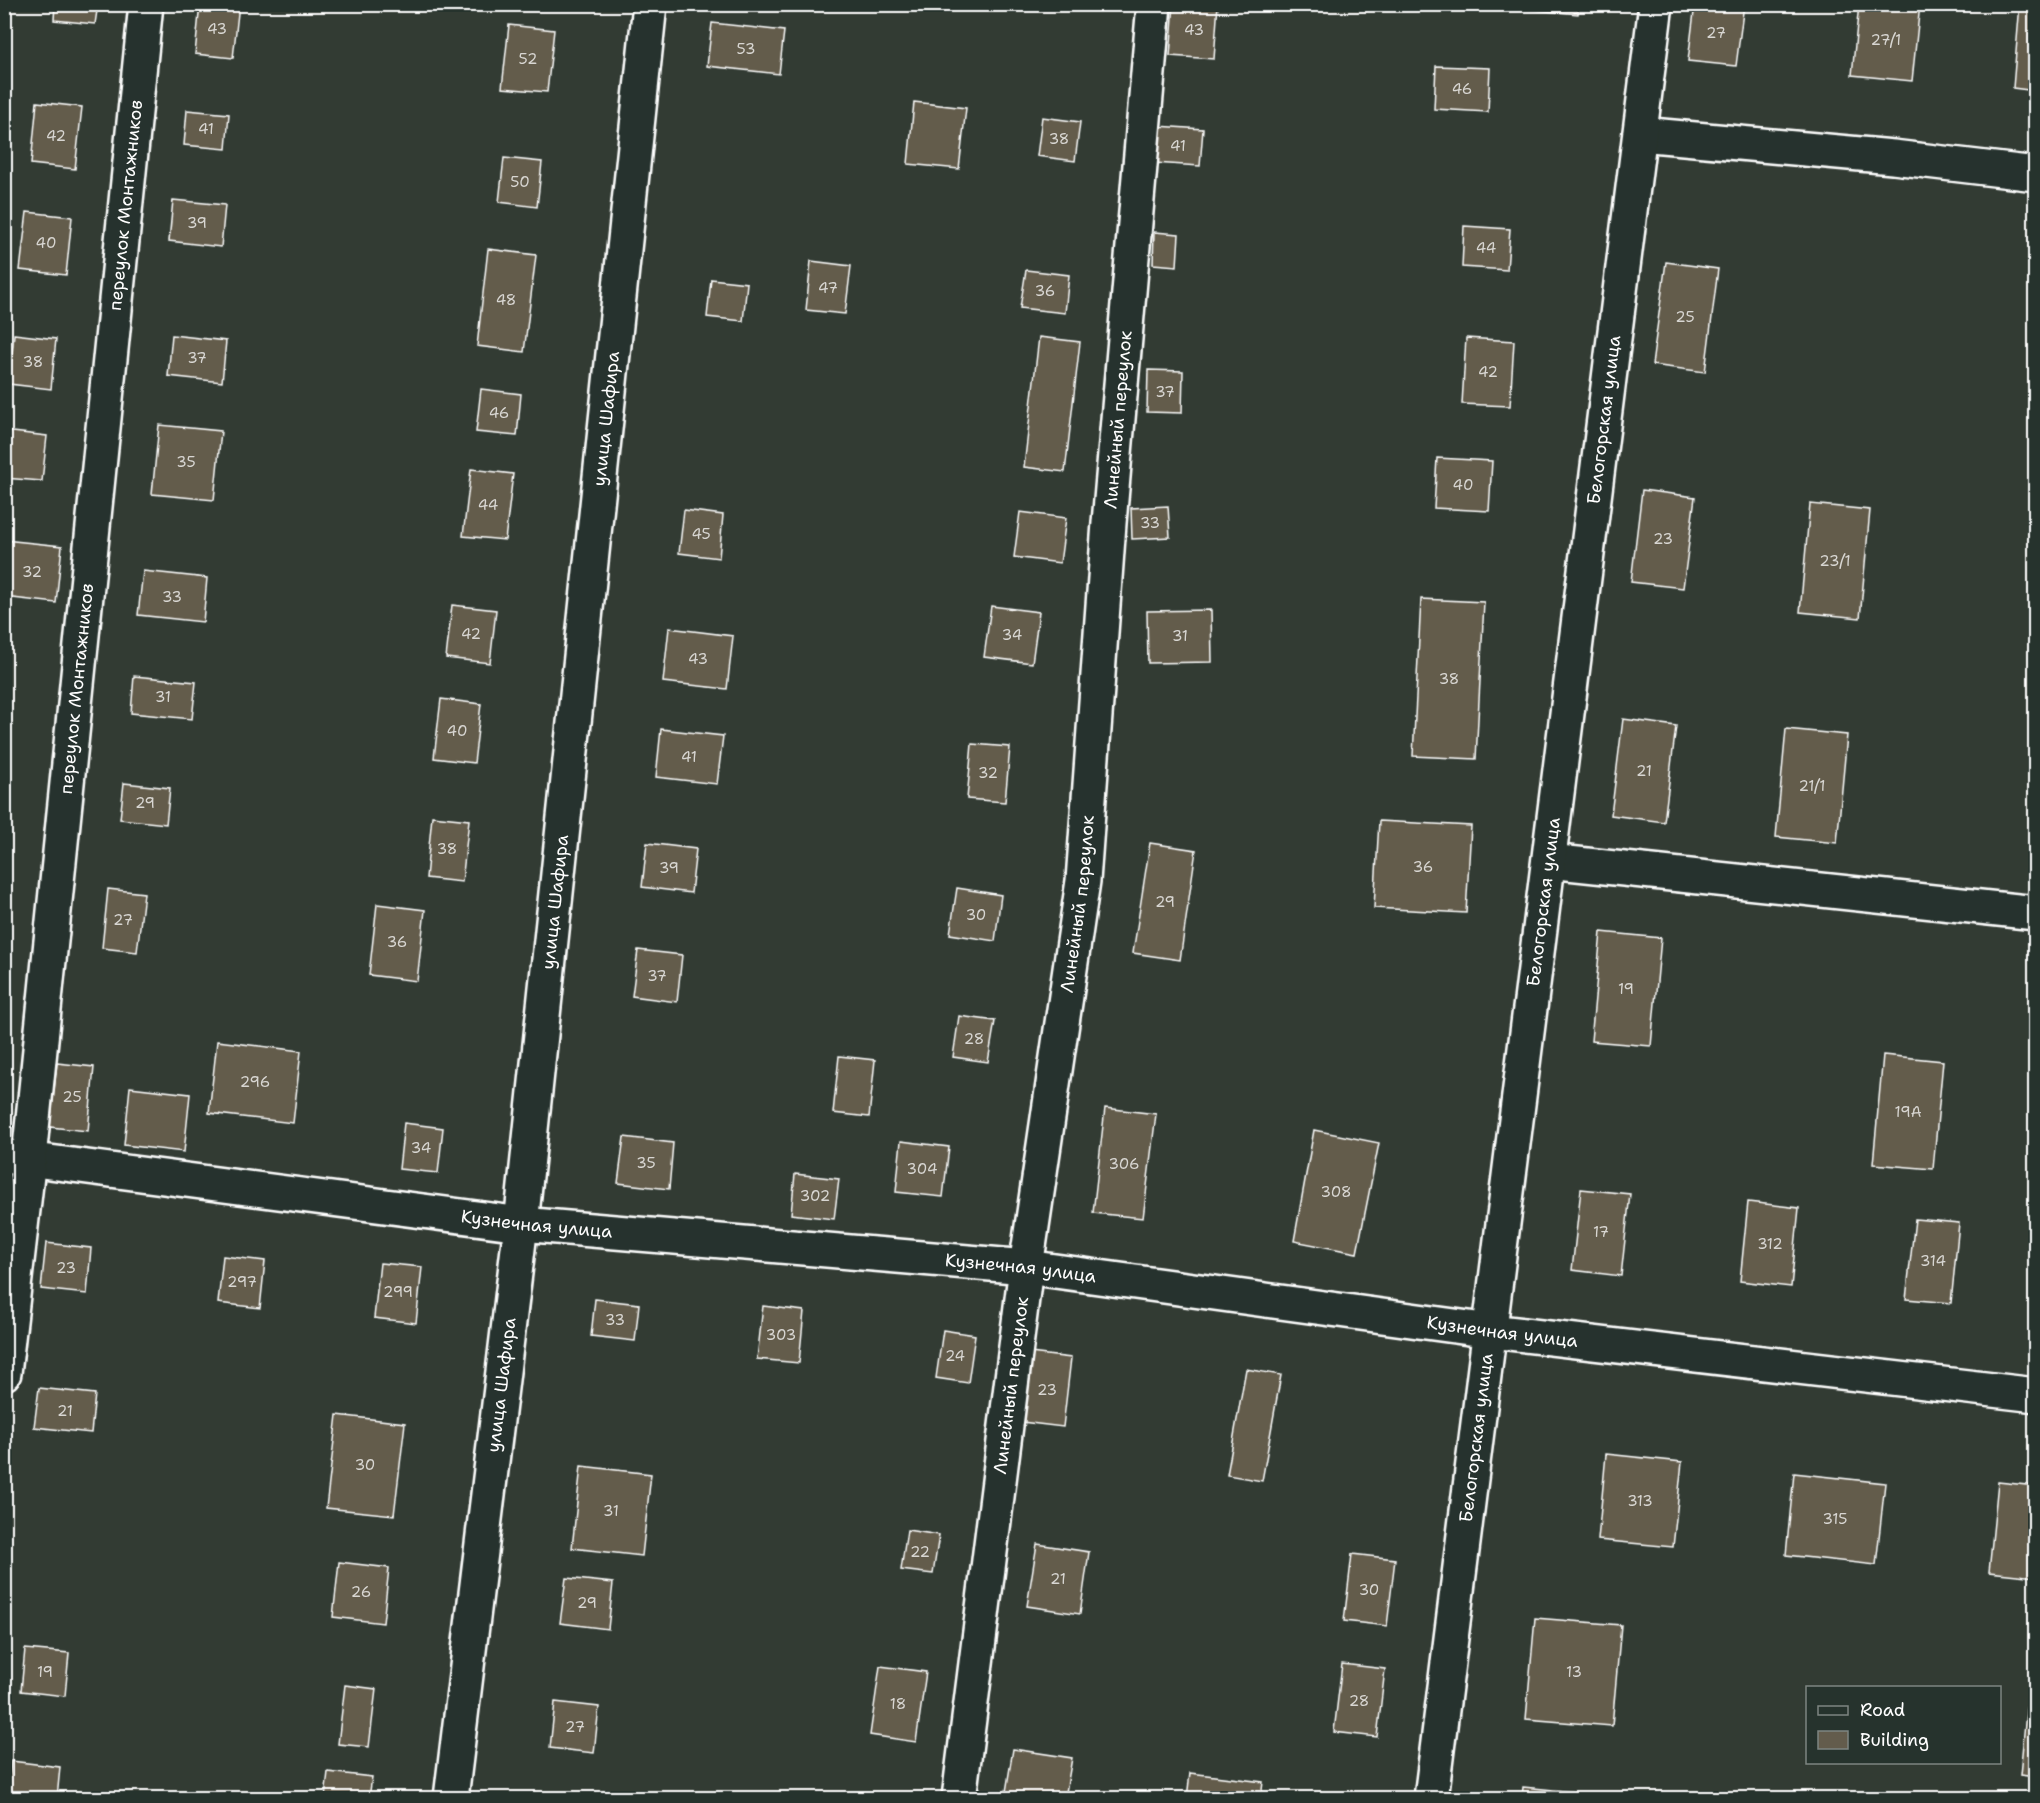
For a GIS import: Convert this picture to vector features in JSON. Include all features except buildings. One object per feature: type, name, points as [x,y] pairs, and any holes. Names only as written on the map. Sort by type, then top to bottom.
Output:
[{"type":"street","name":"переулок Монтажников","points":[[4,1373],[17,1157],[146,4]]},
{"type":"street","name":"улица Шафира","points":[[451,1798],[521,1224],[650,4]]},
{"type":"street","name":"Линейный переулок","points":[[959,1798],[1026,1267],[1083,881],[1109,523],[1154,4]]},
{"type":"street","name":"Белогорская улица","points":[[1431,1798],[1656,4]]},
{"type":"street","points":[[1640,134],[1893,157],[2036,174]]},
{"type":"street","points":[[1549,861],[2036,913]]},
{"type":"street","name":"Кузнечная улица","points":[[17,1157],[521,1224],[1026,1267],[1491,1331],[2036,1395]]}]
